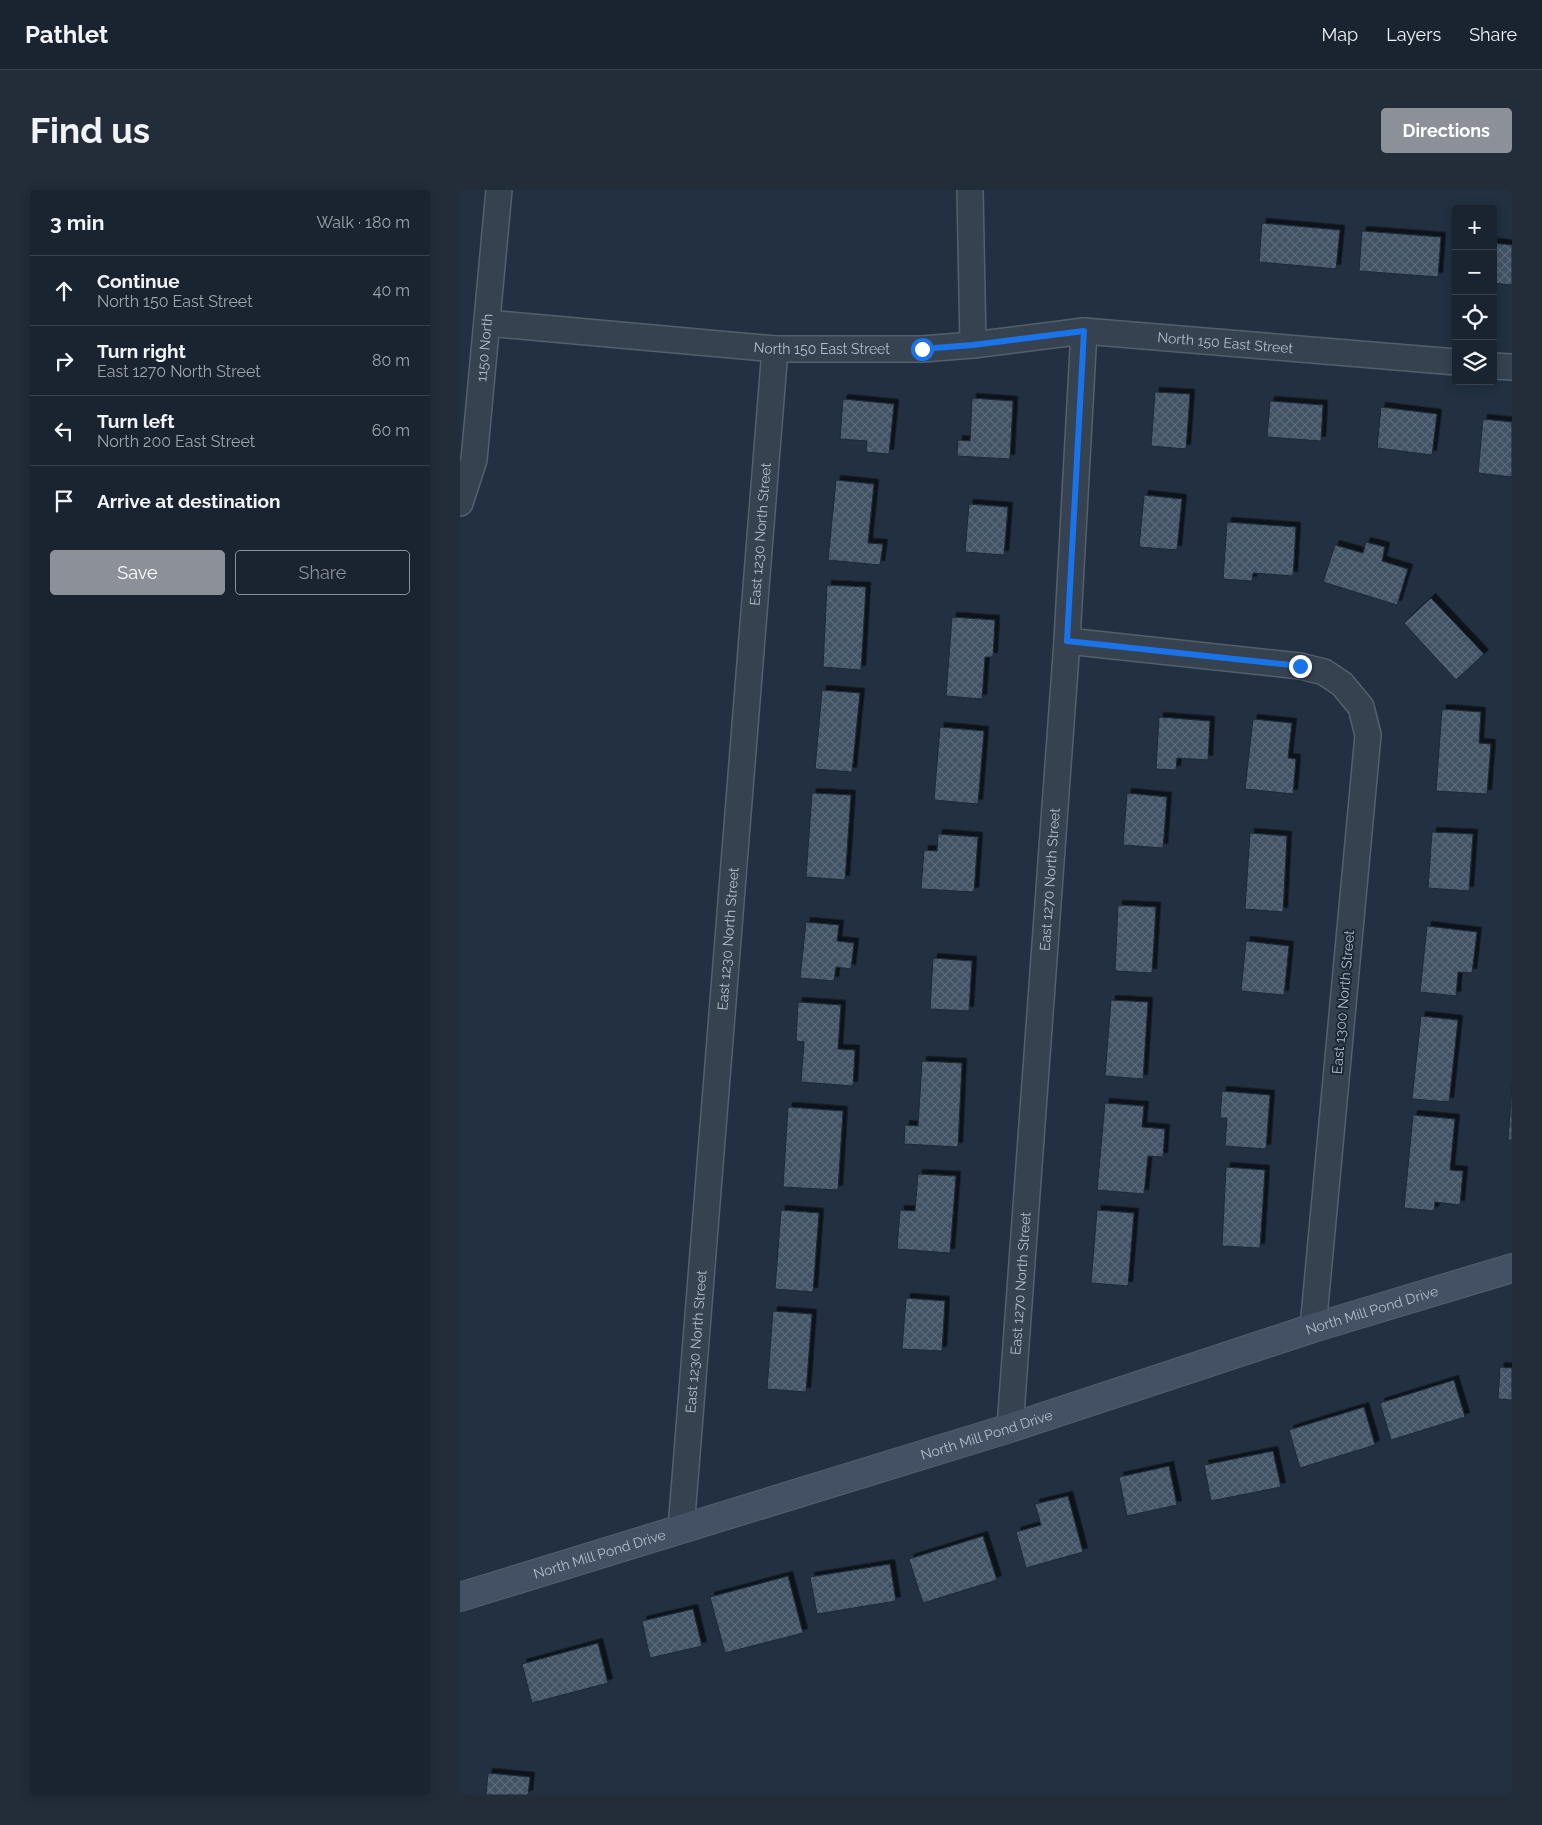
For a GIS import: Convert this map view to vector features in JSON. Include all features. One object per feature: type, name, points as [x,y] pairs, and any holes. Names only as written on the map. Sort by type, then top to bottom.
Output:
[{"type":"main road","name":"North Mill Pond Drive","points":[[460,1596],[1010,1428],[1313,1328],[1512,1268]]},
{"type":"street","name":"1150 North","points":[[460,503],[474,460],[499,190]]},
{"type":"street","points":[[970,190],[973,345]]},
{"type":"street","name":"North 150 East Street","points":[[487,322],[775,349],[922,349],[973,345],[1084,331],[1452,362]]},
{"type":"street","name":"East 1270 North Street","points":[[1010,1428],[1067,641],[1084,331]]},
{"type":"street","name":"East 1230 North Street","points":[[681,1529],[775,349]]},
{"type":"street","points":[[1497,366],[1512,367]]},
{"type":"street","name":"East 1300 North Street","points":[[1067,641],[1300,666],[1324,672],[1342,684],[1360,707],[1368,735],[1313,1328]]},
{"type":"building","points":[[1262,223],[1340,230],[1336,269],[1259,262]]},
{"type":"building","points":[[1362,231],[1441,237],[1438,277],[1359,271]]},
{"type":"building","points":[[1497,243],[1512,245],[1512,285],[1497,283]]},
{"type":"building","points":[[1155,392],[1190,394],[1186,449],[1151,446]]},
{"type":"building","points":[[972,398],[1013,401],[1010,459],[957,456],[958,440],[970,441]]},
{"type":"building","points":[[843,399],[894,404],[889,454],[866,452],[867,441],[840,439]]},
{"type":"building","points":[[1270,401],[1323,405],[1321,441],[1267,437]]},
{"type":"building","points":[[1381,407],[1437,414],[1432,455],[1377,448]]},
{"type":"building","points":[[1483,419],[1512,422],[1512,477],[1478,473]]},
{"type":"building","points":[[836,480],[874,484],[868,543],[883,544],[880,565],[828,560]]},
{"type":"building","points":[[1144,495],[1182,499],[1177,550],[1139,547]]},
{"type":"building","points":[[969,504],[1008,507],[1004,555],[965,552]]},
{"type":"building","points":[[1227,522],[1296,527],[1293,576],[1253,573],[1252,581],[1223,579]]},
{"type":"building","points":[[1366,542],[1385,547],[1382,561],[1408,569],[1397,605],[1323,582],[1335,545],[1363,553]]},
{"type":"building","points":[[827,585],[866,587],[861,670],[823,667]]},
{"type":"building","points":[[1431,598],[1484,654],[1456,680],[1404,623]]},
{"type":"building","points":[[952,617],[995,620],[993,657],[985,657],[982,699],[946,696]]},
{"type":"building","points":[[822,690],[860,693],[852,772],[815,769]]},
{"type":"building","points":[[1442,709],[1481,712],[1479,743],[1491,744],[1487,794],[1436,791]]},
{"type":"building","points":[[1159,717],[1210,721],[1208,760],[1177,758],[1176,770],[1156,769]]},
{"type":"building","points":[[1253,719],[1292,723],[1288,758],[1296,759],[1293,794],[1245,789]]},
{"type":"building","points":[[940,727],[984,731],[978,804],[934,800]]},
{"type":"building","points":[[812,793],[851,795],[845,880],[806,877]]},
{"type":"building","points":[[1127,793],[1167,797],[1163,848],[1123,845]]},
{"type":"building","points":[[1432,832],[1473,834],[1469,891],[1428,888]]},
{"type":"building","points":[[1250,833],[1287,836],[1283,912],[1245,909]]},
{"type":"building","points":[[938,834],[978,837],[974,892],[921,889],[924,850],[937,851]]},
{"type":"building","points":[[1118,905],[1156,907],[1152,973],[1115,971]]},
{"type":"building","points":[[806,922],[839,925],[837,941],[854,943],[851,969],[836,967],[834,981],[800,978]]},
{"type":"building","points":[[1427,926],[1477,932],[1472,973],[1458,972],[1456,996],[1420,992]]},
{"type":"building","points":[[1246,941],[1289,946],[1284,995],[1241,991]]},
{"type":"building","points":[[933,958],[972,961],[969,1011],[930,1009]]},
{"type":"building","points":[[1111,1000],[1148,1002],[1143,1079],[1105,1076]]},
{"type":"building","points":[[798,1002],[841,1005],[838,1049],[855,1050],[853,1086],[801,1082],[804,1042],[796,1041]]},
{"type":"building","points":[[1421,1016],[1458,1020],[1449,1102],[1412,1099]]},
{"type":"building","points":[[922,1061],[962,1063],[958,1147],[904,1144],[905,1125],[918,1126]]},
{"type":"building","points":[[1512,1085],[1512,1140],[1508,1140]]},
{"type":"building","points":[[1222,1091],[1270,1095],[1266,1149],[1225,1146],[1227,1118],[1220,1118]]},
{"type":"building","points":[[1105,1103],[1144,1106],[1142,1127],[1165,1129],[1163,1157],[1148,1156],[1144,1194],[1097,1190]]},
{"type":"building","points":[[788,1107],[843,1111],[838,1190],[783,1187]]},
{"type":"building","points":[[1413,1115],[1455,1119],[1450,1170],[1463,1171],[1460,1205],[1435,1202],[1434,1211],[1404,1208]]},
{"type":"building","points":[[1226,1167],[1265,1170],[1260,1248],[1222,1246]]},
{"type":"building","points":[[918,1174],[956,1176],[950,1253],[897,1249],[900,1210],[915,1211]]},
{"type":"building","points":[[781,1210],[819,1213],[813,1292],[775,1289]]},
{"type":"building","points":[[1097,1210],[1134,1213],[1128,1286],[1091,1283]]},
{"type":"building","points":[[906,1298],[945,1301],[942,1351],[902,1349]]},
{"type":"building","points":[[773,1311],[812,1314],[806,1392],[767,1389]]},
{"type":"building","points":[[1500,1367],[1512,1368],[1512,1400],[1498,1399]]},
{"type":"building","points":[[1454,1380],[1465,1417],[1391,1440],[1380,1403]]},
{"type":"building","points":[[1364,1407],[1375,1445],[1300,1468],[1289,1430]]},
{"type":"building","points":[[1273,1451],[1281,1487],[1211,1501],[1204,1465]]},
{"type":"building","points":[[1169,1466],[1177,1505],[1127,1516],[1119,1477]]},
{"type":"building","points":[[1068,1496],[1083,1552],[1026,1568],[1016,1532],[1041,1525],[1035,1504]]},
{"type":"building","points":[[983,1536],[997,1580],[923,1603],[909,1559]]},
{"type":"building","points":[[890,1564],[896,1601],[817,1614],[810,1577]]},
{"type":"building","points":[[788,1576],[803,1633],[725,1653],[710,1597]]},
{"type":"building","points":[[693,1609],[702,1646],[650,1658],[642,1621]]},
{"type":"building","points":[[598,1643],[608,1683],[532,1703],[522,1664]]},
{"type":"building","points":[[488,1773],[530,1777],[528,1795],[486,1795]]},
{"type":"route","points":[[922,349],[973,345],[1084,331],[1067,641],[1300,666]]}]
